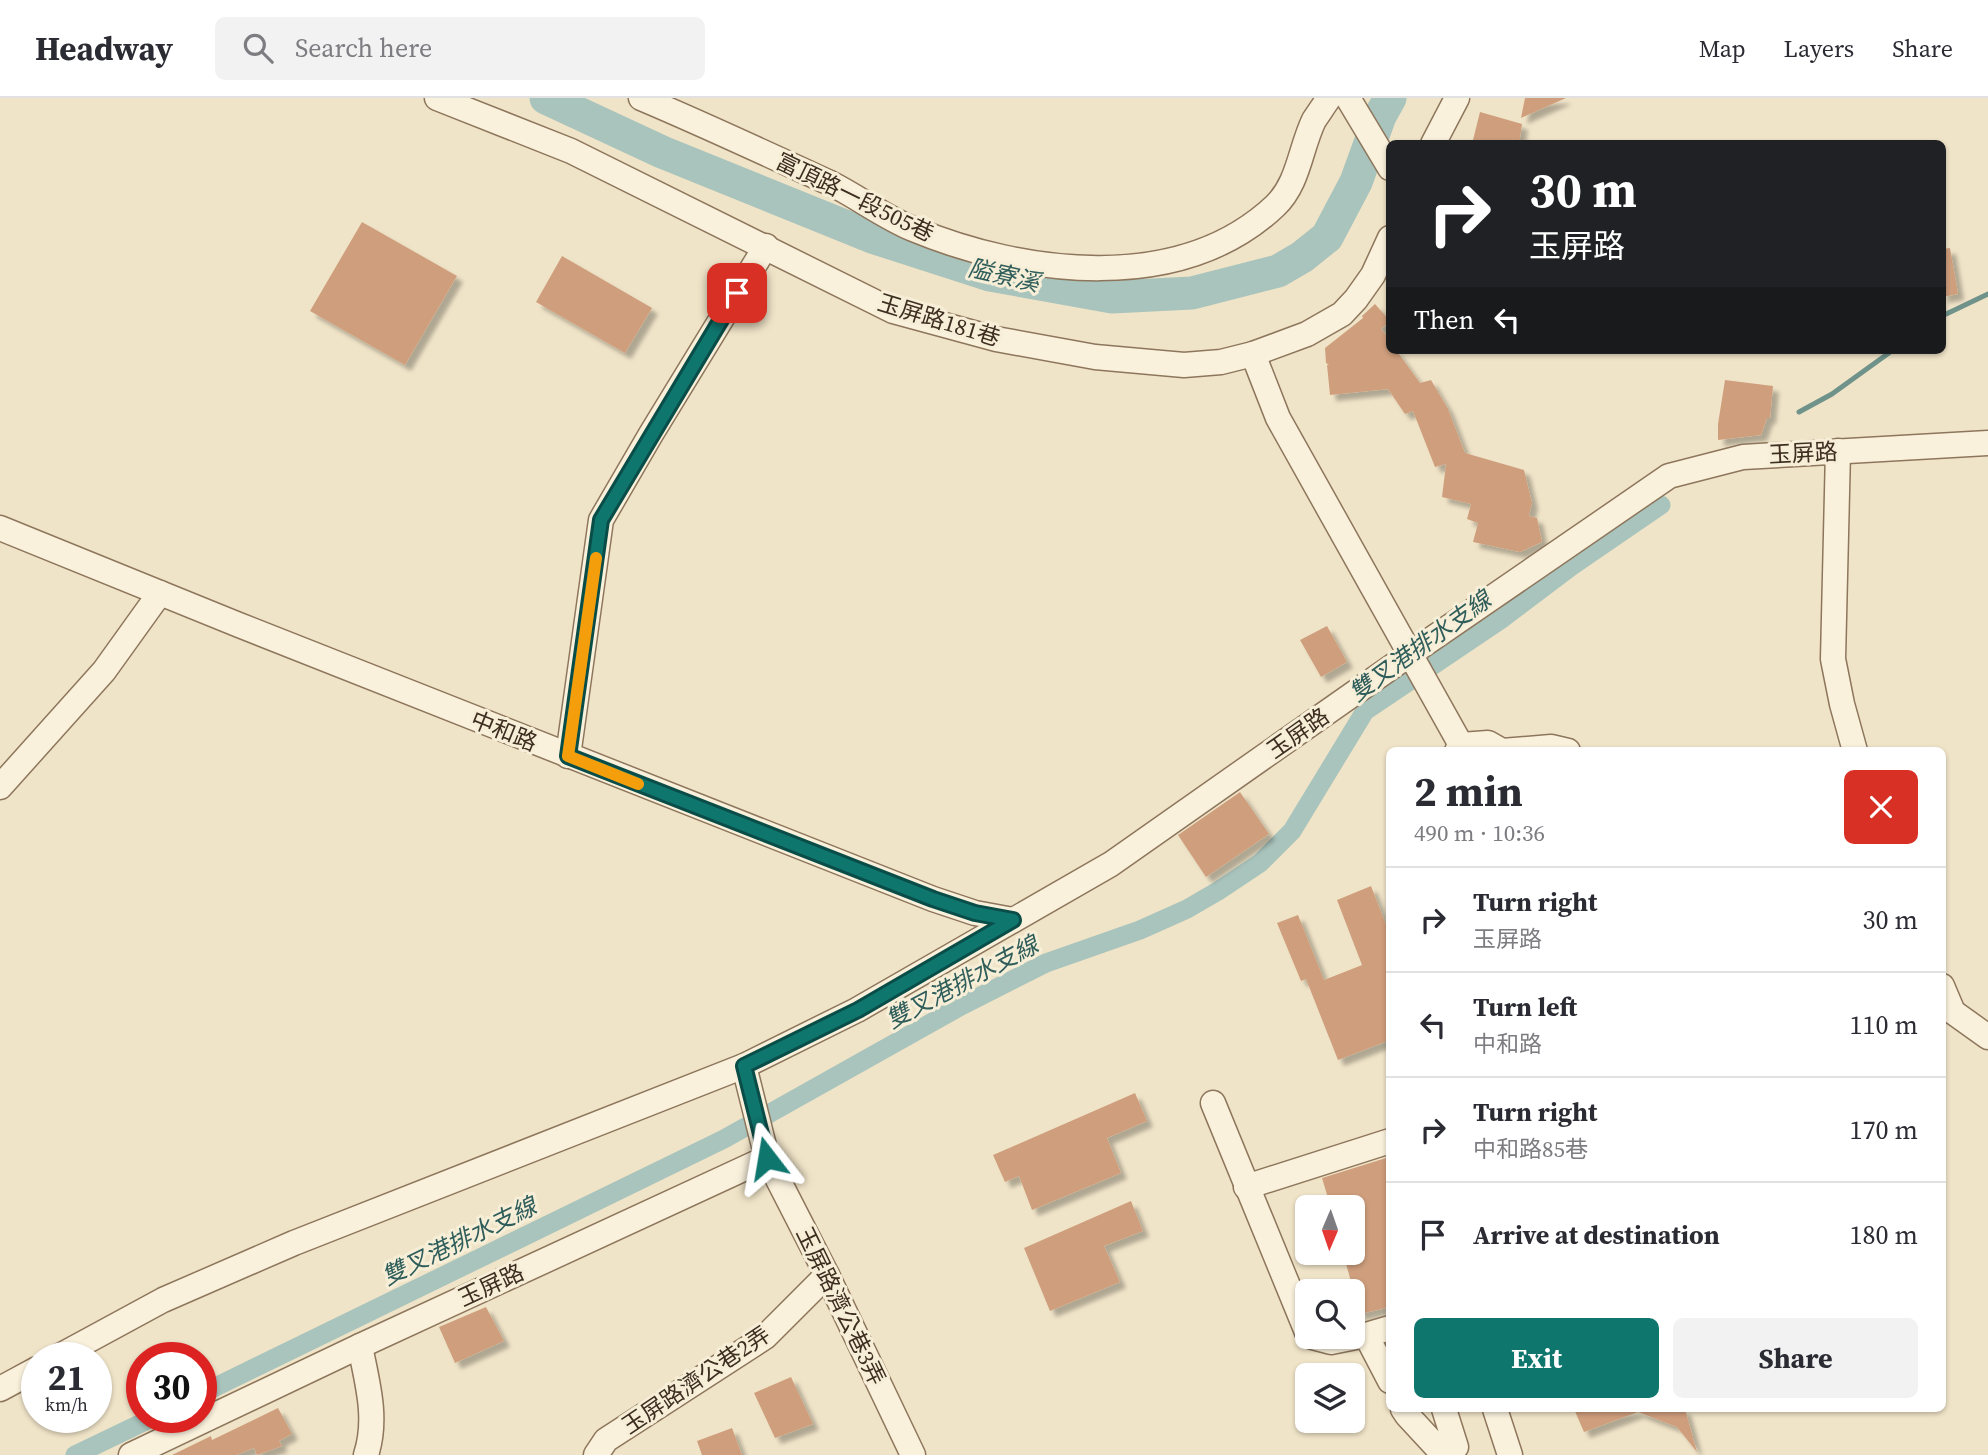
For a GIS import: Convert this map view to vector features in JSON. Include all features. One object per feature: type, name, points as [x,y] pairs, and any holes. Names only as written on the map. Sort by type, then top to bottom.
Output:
[{"type":"street","name":"玉屏路181巷","points":[[437,98],[571,151],[893,311],[996,339],[1095,357],[1184,365],[1221,362],[1253,354],[1307,334],[1342,314],[1373,275],[1386,247]]},
{"type":"street","name":"富頂路一段505巷","points":[[641,98],[715,129],[846,191],[911,228],[961,247],[1069,268],[1116,267],[1183,259],[1209,249],[1241,230],[1273,207],[1287,192],[1314,121],[1329,98]]},
{"type":"street","points":[[1348,98],[1386,160]]},
{"type":"street","points":[[1435,140],[1457,98]]},
{"type":"street","points":[[568,756],[601,520],[766,246]]},
{"type":"street","points":[[1253,354],[1278,418],[1410,654],[1458,747]]},
{"type":"street","name":"玉屏路","points":[[86,1342],[163,1300],[294,1243],[744,1066],[858,1010],[1111,864],[1669,476],[1742,457],[1988,443]]},
{"type":"street","points":[[1838,451],[1833,659],[1854,747]]},
{"type":"street","name":"中和路","points":[[0,527],[568,756],[933,899],[975,913],[1013,920]]},
{"type":"street","points":[[0,787],[104,671],[160,593]]},
{"type":"street","points":[[1465,747],[1488,743],[1495,747]]},
{"type":"street","points":[[1946,995],[1953,1012],[1988,1037]]},
{"type":"street","points":[[744,1066],[767,1158]]},
{"type":"street","points":[[1213,1103],[1295,1303]]},
{"type":"street","points":[[1246,1186],[1386,1142]]},
{"type":"street","name":"玉屏路","points":[[131,1455],[767,1158]]},
{"type":"street","name":"玉屏路濟公巷3弄","points":[[767,1158],[827,1275],[913,1455]]},
{"type":"street","name":"玉屏路濟公巷2弄","points":[[596,1455],[606,1440],[765,1337],[827,1275]]},
{"type":"street","points":[[1378,1331],[1386,1364]]},
{"type":"street","points":[[360,1346],[372,1410],[370,1443],[366,1455]]},
{"type":"street","points":[[0,1389],[21,1378]]},
{"type":"street","points":[[1405,1412],[1443,1454],[1455,1447],[1445,1412]]},
{"type":"street","points":[[1496,1412],[1510,1455]]},
{"type":"building","points":[[1525,98],[1566,98],[1521,118]]},
{"type":"building","points":[[1480,112],[1522,124],[1520,140],[1473,140]]},
{"type":"building","points":[[362,222],[457,276],[405,365],[310,311]]},
{"type":"building","points":[[1946,248],[1950,248],[1958,294],[1946,296]]},
{"type":"building","points":[[562,256],[652,308],[625,353],[536,302]]},
{"type":"building","points":[[1375,304],[1386,316],[1386,325],[1381,329],[1386,335],[1386,354],[1399,354],[1420,383],[1431,380],[1448,409],[1465,453],[1524,470],[1532,503],[1529,516],[1537,518],[1542,542],[1520,552],[1473,542],[1478,523],[1467,519],[1471,504],[1442,497],[1446,464],[1435,467],[1413,411],[1405,414],[1388,389],[1330,395],[1329,365],[1326,363],[1325,348],[1363,318]]},
{"type":"building","points":[[1725,380],[1773,386],[1770,418],[1767,418],[1761,435],[1718,440]]},
{"type":"building","points":[[1327,626],[1347,662],[1321,677],[1300,640]]},
{"type":"building","points":[[1240,792],[1269,834],[1206,877],[1178,835]]},
{"type":"building","points":[[1371,886],[1386,925],[1386,1042],[1338,1060],[1306,979],[1301,981],[1277,923],[1298,915],[1324,980],[1362,965],[1337,900]]},
{"type":"building","points":[[1135,1093],[1147,1121],[1107,1138],[1121,1173],[1032,1210],[1019,1176],[1005,1182],[993,1155]]},
{"type":"building","points":[[1386,1158],[1386,1308],[1365,1313],[1365,1279],[1350,1279],[1346,1265],[1365,1265],[1365,1195],[1327,1195],[1322,1178]]},
{"type":"building","points":[[1131,1201],[1143,1231],[1104,1246],[1120,1282],[1050,1311],[1024,1248]]},
{"type":"building","points":[[486,1307],[504,1341],[455,1363],[439,1327]]},
{"type":"building","points":[[791,1377],[813,1424],[775,1438],[754,1393]]},
{"type":"building","points":[[278,1408],[292,1434],[279,1441],[282,1446],[257,1455],[254,1448],[236,1455],[172,1455],[211,1436],[212,1440]]},
{"type":"building","points":[[1575,1412],[1638,1412],[1584,1432]]},
{"type":"building","points":[[1638,1412],[1686,1412],[1697,1452],[1677,1427]]},
{"type":"building","points":[[732,1428],[742,1455],[702,1455],[697,1441]]},
{"type":"waterway","name":"隘寮溪","points":[[546,98],[662,152],[872,237],[990,275],[1112,297],[1192,293],[1278,271],[1302,257],[1327,237],[1356,182],[1380,116],[1390,98]]},
{"type":"waterway","points":[[1946,314],[1988,294]]},
{"type":"waterway","points":[[1799,412],[1832,394],[1887,354]]},
{"type":"waterway","name":"雙叉港排水支線","points":[[217,1386],[724,1139],[961,1006],[1046,963],[1140,930],[1187,909],[1218,891],[1260,863],[1292,831],[1365,711],[1503,618],[1572,566],[1661,505]]},
{"type":"waterway","name":"雙叉港排水支線","points":[[75,1455],[126,1430]]},
{"type":"slow traffic","points":[[596,558],[568,756],[638,784]]},
{"type":"route","points":[[737,293],[601,520],[568,756],[933,899],[975,913],[1013,920],[858,1010],[744,1066],[767,1158]]}]
